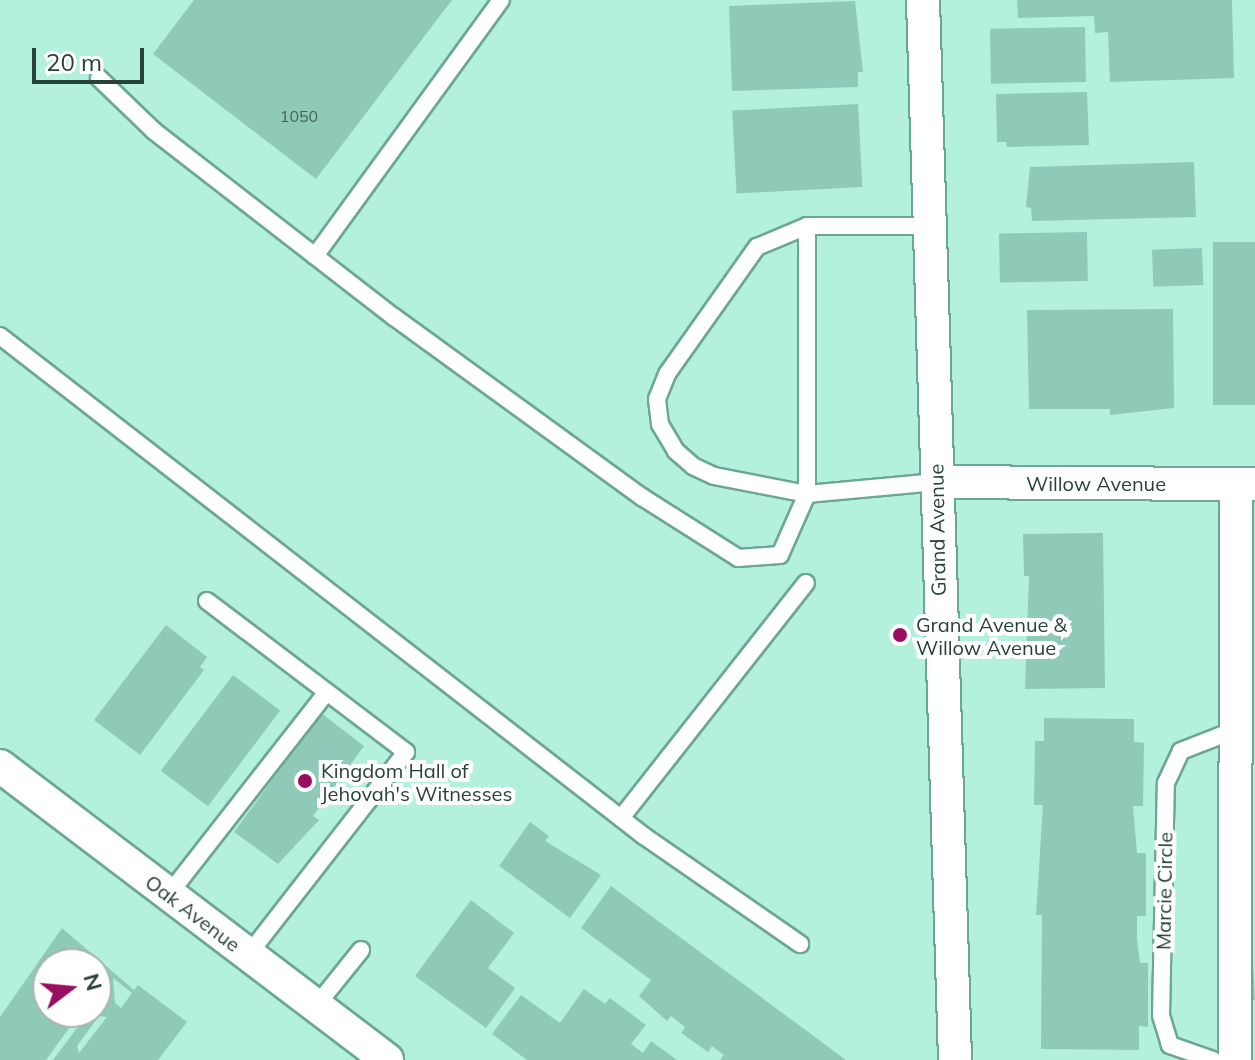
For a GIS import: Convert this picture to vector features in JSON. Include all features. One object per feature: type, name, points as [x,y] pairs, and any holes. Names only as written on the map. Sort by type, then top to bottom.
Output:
[{"type":"street","name":"Grand Avenue","points":[[923,0],[955,1060]]},
{"type":"street","name":"Willow Avenue","points":[[936,482],[1246,484]]},
{"type":"street","points":[[1235,1060],[1235,730],[1245,605],[1246,484]]},
{"type":"street","name":"Oak Avenue","points":[[0,766],[387,1060]]},
{"type":"lane","points":[[315,256],[501,0]]},
{"type":"lane","points":[[99,78],[154,131],[315,256],[642,497],[738,558],[780,555],[807,494],[807,226]]},
{"type":"lane","points":[[929,226],[807,226],[757,247],[667,374],[657,399],[660,424],[676,451],[693,466],[714,476],[807,494],[936,482]]},
{"type":"lane","points":[[0,336],[621,818],[800,944]]},
{"type":"lane","points":[[621,818],[806,583]]},
{"type":"lane","points":[[207,601],[406,752],[248,955]]},
{"type":"lane","points":[[169,894],[326,693]]},
{"type":"lane","name":"Marcie Circle","points":[[1213,1060],[1170,1045],[1161,1015],[1166,783],[1181,751],[1235,730]]},
{"type":"lane","points":[[316,1006],[361,950]]},
{"type":"building","points":[[194,0],[452,0],[316,179],[153,54]]},
{"type":"building","points":[[1017,0],[1232,0],[1234,78],[1110,82],[1108,32],[1095,33],[1094,16],[1018,18]]},
{"type":"building","points":[[855,1],[863,72],[858,72],[858,87],[732,91],[729,6]]},
{"type":"building","points":[[1085,27],[1086,82],[991,84],[990,29]]},
{"type":"building","points":[[1087,92],[1089,145],[1007,147],[1006,142],[997,142],[996,94]]},
{"type":"building","points":[[858,104],[862,187],[737,193],[732,111]]},
{"type":"building","points":[[1194,162],[1196,217],[1032,221],[1031,208],[1026,207],[1030,167]]},
{"type":"building","points":[[1087,232],[1088,281],[1000,283],[999,234]]},
{"type":"building","points":[[1213,242],[1255,242],[1255,405],[1213,405]]},
{"type":"building","points":[[1202,248],[1203,285],[1153,287],[1152,250]]},
{"type":"building","points":[[1173,309],[1174,408],[1110,415],[1110,409],[1029,409],[1027,310]]},
{"type":"building","points":[[1103,533],[1105,688],[1025,689],[1029,576],[1024,576],[1023,534]]},
{"type":"building","points":[[166,625],[207,657],[200,667],[204,670],[140,755],[94,720]]},
{"type":"building","points":[[233,675],[280,711],[208,806],[161,771]]},
{"type":"building","name":"Kingdom Hall of Jehovah's Witnesses","points":[[321,713],[364,746],[313,816],[319,820],[278,864],[234,832]]},
{"type":"building","points":[[1044,718],[1134,719],[1134,742],[1144,743],[1143,806],[1133,806],[1137,853],[1146,853],[1146,916],[1137,916],[1137,939],[1140,963],[1148,963],[1148,1027],[1139,1026],[1139,1050],[1041,1049],[1042,915],[1036,915],[1043,805],[1034,805],[1035,741],[1044,741]]},
{"type":"building","points":[[530,822],[549,836],[545,841],[601,875],[570,918],[499,866]]},
{"type":"building","points":[[611,886],[846,1060],[720,1060],[724,1055],[712,1046],[708,1052],[681,1033],[685,1027],[671,1016],[667,1021],[639,996],[651,980],[581,928]]},
{"type":"building","points":[[471,900],[514,933],[488,968],[515,988],[486,1028],[415,976]]},
{"type":"building","points":[[62,928],[85,948],[48,948]]},
{"type":"building","points":[[1252,945],[1255,1000],[1251,1000]]},
{"type":"building","points":[[32,971],[32,1028],[69,1028],[46,1060],[0,1060],[0,1017]]},
{"type":"building","points":[[112,971],[134,990],[138,985],[187,1022],[158,1060],[53,1060],[77,1028],[90,1028],[77,1046],[79,1053],[98,1028],[112,1028]],"holes":[[[113,978],[132,993],[121,1008],[115,1003]]]},
{"type":"building","points":[[584,989],[605,1004],[610,998],[646,1025],[631,1044],[643,1053],[651,1041],[677,1060],[527,1060],[492,1034],[521,995],[560,1023]]},
{"type":"place","name":"Grand Avenue & Willow Avenue","points":[[900,635]]},
{"type":"place","name":"Kingdom Hall of Jehovah's Witnesses","points":[[305,781]]}]
